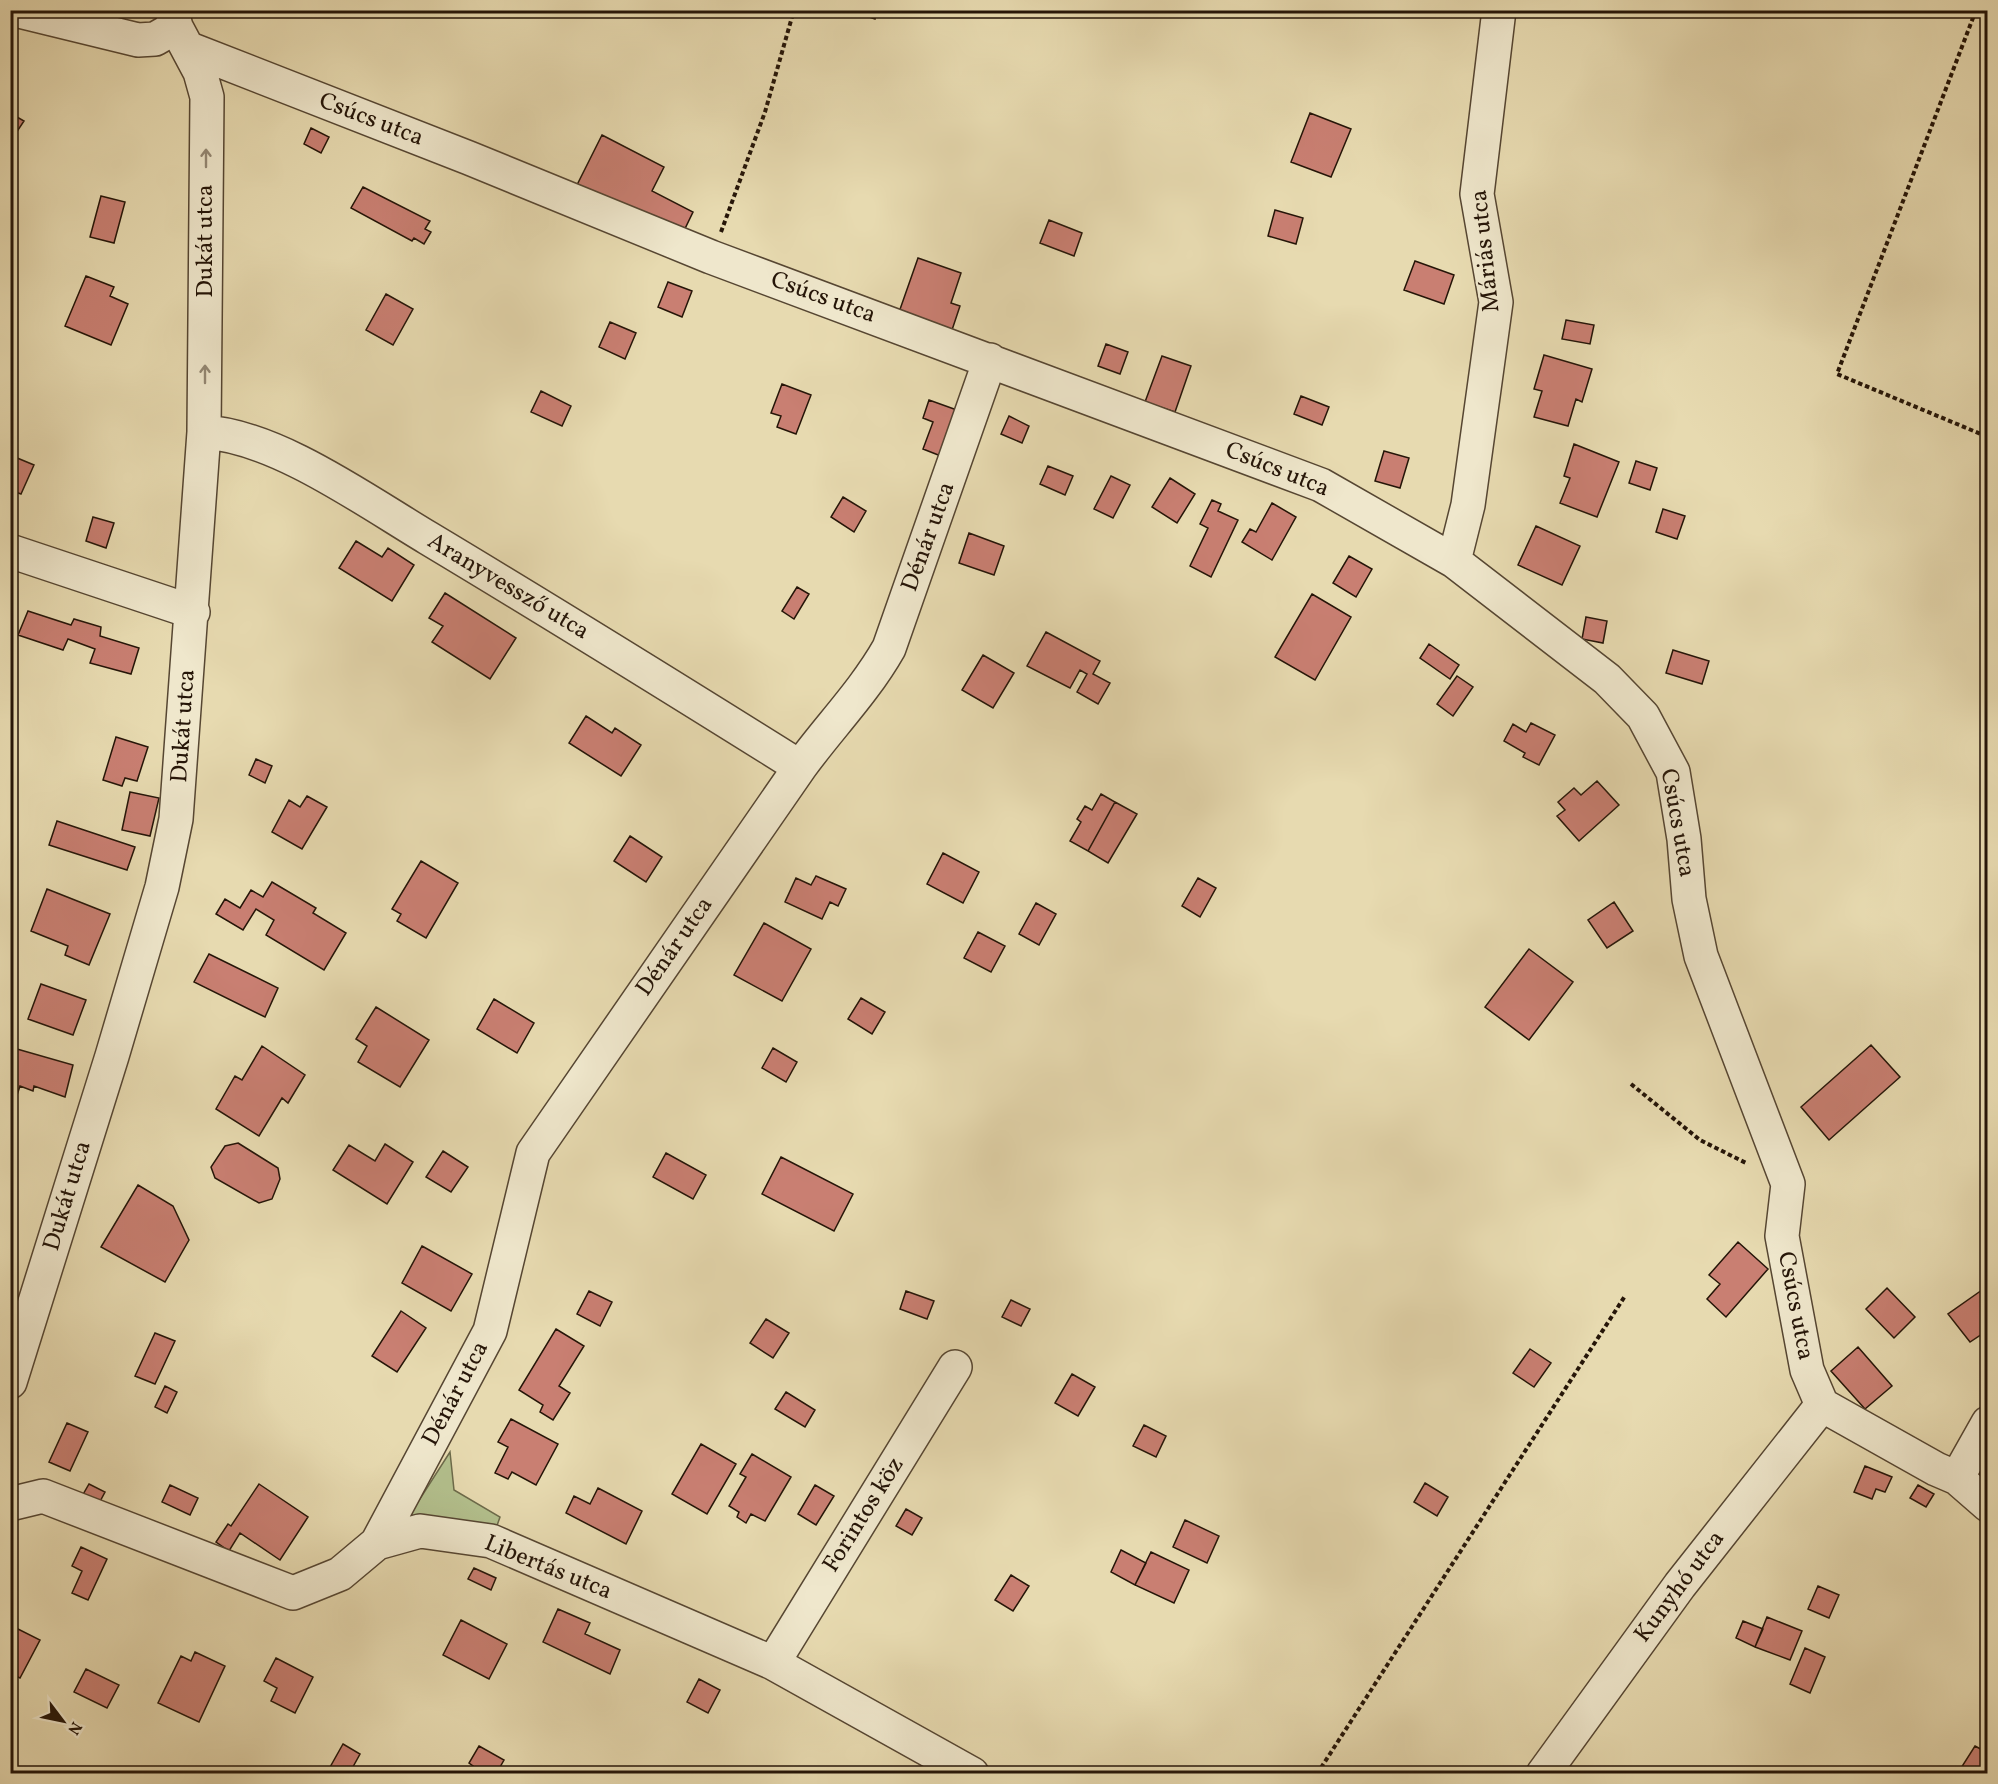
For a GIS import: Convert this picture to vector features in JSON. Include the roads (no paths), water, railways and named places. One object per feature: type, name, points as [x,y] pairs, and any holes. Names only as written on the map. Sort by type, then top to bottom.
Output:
[{"type":"street","points":[[15,10],[138,40],[155,39],[179,29]]},
{"type":"street","name":"Máriás utca","points":[[1454,561],[1468,505],[1496,302],[1477,194],[1499,10]]},
{"type":"street","name":"Csúcs utca","points":[[179,29],[469,158],[711,257],[1322,485],[1454,561],[1607,679],[1643,716],[1673,772],[1684,839],[1689,899],[1701,956],[1788,1184],[1782,1236],[1807,1370],[1822,1405]]},
{"type":"street","name":"Dukát utca","points":[[10,1382],[162,887],[176,819],[193,612],[204,432],[207,97],[179,29]]},
{"type":"street","name":"Dénár utca","points":[[377,1543],[490,1331],[533,1153],[800,767],[826,731],[870,680],[889,648],[990,360]]},
{"type":"street","name":"Aranyvessző utca","points":[[204,432],[235,435],[325,477],[557,615],[800,767]]},
{"type":"street","points":[[10,551],[193,612]]},
{"type":"street","name":"Forintos köz","points":[[773,1663],[955,1367]]},
{"type":"street","points":[[1822,1405],[1936,1469],[1957,1478],[1988,1505]]},
{"type":"street","name":"Kunyhó utca","points":[[1543,1773],[1680,1585],[1822,1405]]},
{"type":"street","points":[[1957,1478],[1988,1423]]},
{"type":"street","name":"Libertás utca","points":[[10,1504],[43,1496],[293,1593],[340,1574],[377,1543],[420,1531],[491,1541],[773,1663],[972,1773]]}]
